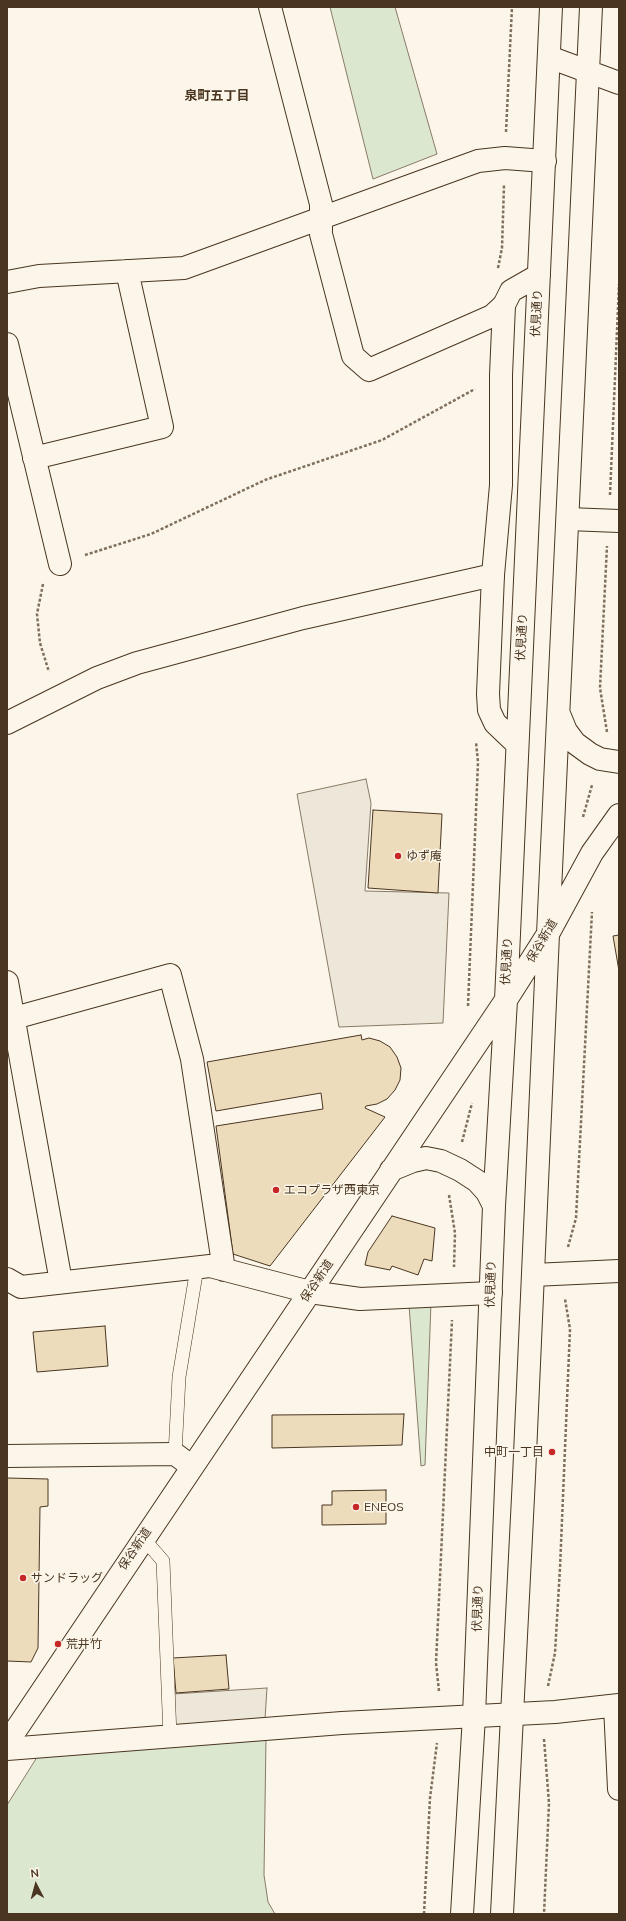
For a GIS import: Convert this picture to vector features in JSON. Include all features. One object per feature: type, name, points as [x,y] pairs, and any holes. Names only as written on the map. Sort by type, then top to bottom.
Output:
[{"type":"main road","points":[[270,7],[321,204],[321,234],[353,356],[369,370],[492,316],[504,305],[511,291],[539,275]]},
{"type":"main road","name":"伏見通り","points":[[462,1914],[474,1716],[494,1206],[506,1000],[551,7]]},
{"type":"main road","points":[[502,1914],[533,1276],[591,7]]},
{"type":"main road","points":[[549,57],[588,73],[619,83]]},
{"type":"main road","points":[[7,282],[38,276],[184,268],[478,160],[505,158],[545,161]]},
{"type":"main road","points":[[34,458],[162,427],[127,271]]},
{"type":"main road","points":[[504,305],[500,375],[501,485],[493,574],[489,710],[495,723],[517,744]]},
{"type":"main road","points":[[7,344],[60,564]]},
{"type":"main road","points":[[568,519],[614,521]]},
{"type":"main road","points":[[7,723],[97,678],[138,663],[302,618],[493,574]]},
{"type":"main road","points":[[559,712],[566,731],[575,743],[590,754],[610,760]]},
{"type":"main road","name":"保谷新道","points":[[7,1743],[143,1538],[183,1460],[310,1292],[506,1000],[548,934],[592,853],[619,815]]},
{"type":"main road","points":[[10,1019],[170,975],[192,1059],[224,1270]]},
{"type":"main road","points":[[7,982],[10,1019],[62,1282]]},
{"type":"main road","points":[[391,1170],[413,1161],[426,1158],[441,1161],[454,1166],[477,1181],[487,1192],[494,1206]]},
{"type":"main road","points":[[7,1279],[21,1287],[210,1266],[310,1292],[360,1299],[491,1293]]},
{"type":"main road","points":[[533,1276],[619,1271]]},
{"type":"main road","points":[[7,1456],[183,1460]]},
{"type":"main road","points":[[7,1749],[342,1723],[542,1713],[617,1705],[619,1789]]},
{"type":"lane","points":[[183,1460],[179,1377],[197,1268]]},
{"type":"lane","points":[[143,1538],[163,1561],[170,1736]]},
{"type":"path","points":[[582,821],[610,760],[608,736],[600,688],[614,521],[619,284]]},
{"type":"path","points":[[57,698],[40,643],[36,614],[43,584],[60,564],[151,534],[265,480],[382,440],[428,413],[479,387]]},
{"type":"path","points":[[468,1008],[478,762],[476,740]]},
{"type":"path","points":[[544,1914],[549,1803],[542,1713],[555,1653],[570,1328],[562,1274],[576,1218],[587,970],[592,909]]},
{"type":"path","points":[[424,1914],[430,1798],[441,1718],[436,1663],[455,1232],[448,1186],[461,1145],[473,1098]]},
{"type":"green space","points":[[330,7],[395,7],[437,154],[373,179]]},
{"type":"green space","points":[[431,1303],[425,1465],[421,1466],[409,1305]]},
{"type":"green space","points":[[266,1738],[264,1875],[268,1902],[275,1914],[7,1914],[7,1805],[39,1754]]},
{"type":"shaded area","points":[[366,779],[371,803],[365,891],[449,893],[443,1023],[339,1027],[297,794]]},
{"type":"shaded area","points":[[267,1688],[265,1719],[174,1725],[173,1694]]},
{"type":"building","points":[[373,810],[442,814],[438,893],[368,888]]},
{"type":"building","points":[[619,935],[619,971],[613,936]]},
{"type":"building","name":"エコプラザ西東京","points":[[361,1035],[362,1040],[369,1038],[380,1041],[390,1047],[397,1057],[401,1068],[400,1080],[395,1090],[387,1099],[377,1104],[366,1106],[365,1108],[385,1117],[270,1266],[233,1254],[216,1126],[323,1109],[321,1093],[216,1111],[207,1062]]},
{"type":"building","points":[[392,1216],[435,1228],[432,1261],[424,1259],[418,1275],[392,1266],[390,1270],[365,1265],[368,1252]]},
{"type":"building","points":[[105,1326],[108,1366],[37,1372],[33,1332]]},
{"type":"building","points":[[404,1414],[402,1445],[272,1448],[272,1415]]},
{"type":"building","name":"サンドラッグ","points":[[7,1478],[48,1479],[48,1506],[40,1507],[38,1648],[31,1662],[7,1661]]},
{"type":"building","points":[[386,1490],[386,1524],[322,1525],[322,1505],[332,1505],[332,1491]]},
{"type":"building","points":[[226,1655],[229,1689],[176,1693],[173,1658]]},
{"type":"place","name":"ゆず庵","points":[[398,856]]},
{"type":"place","name":"エコプラザ西東京","points":[[276,1190]]},
{"type":"place","name":"中町一丁目","points":[[552,1452]]},
{"type":"place","name":"ENEOS","points":[[356,1507]]},
{"type":"place","name":"サンドラッグ","points":[[23,1578]]},
{"type":"place","name":"荒井竹","points":[[58,1644]]},
{"type":"district","name":"泉町五丁目","points":[[217,96]]}]
